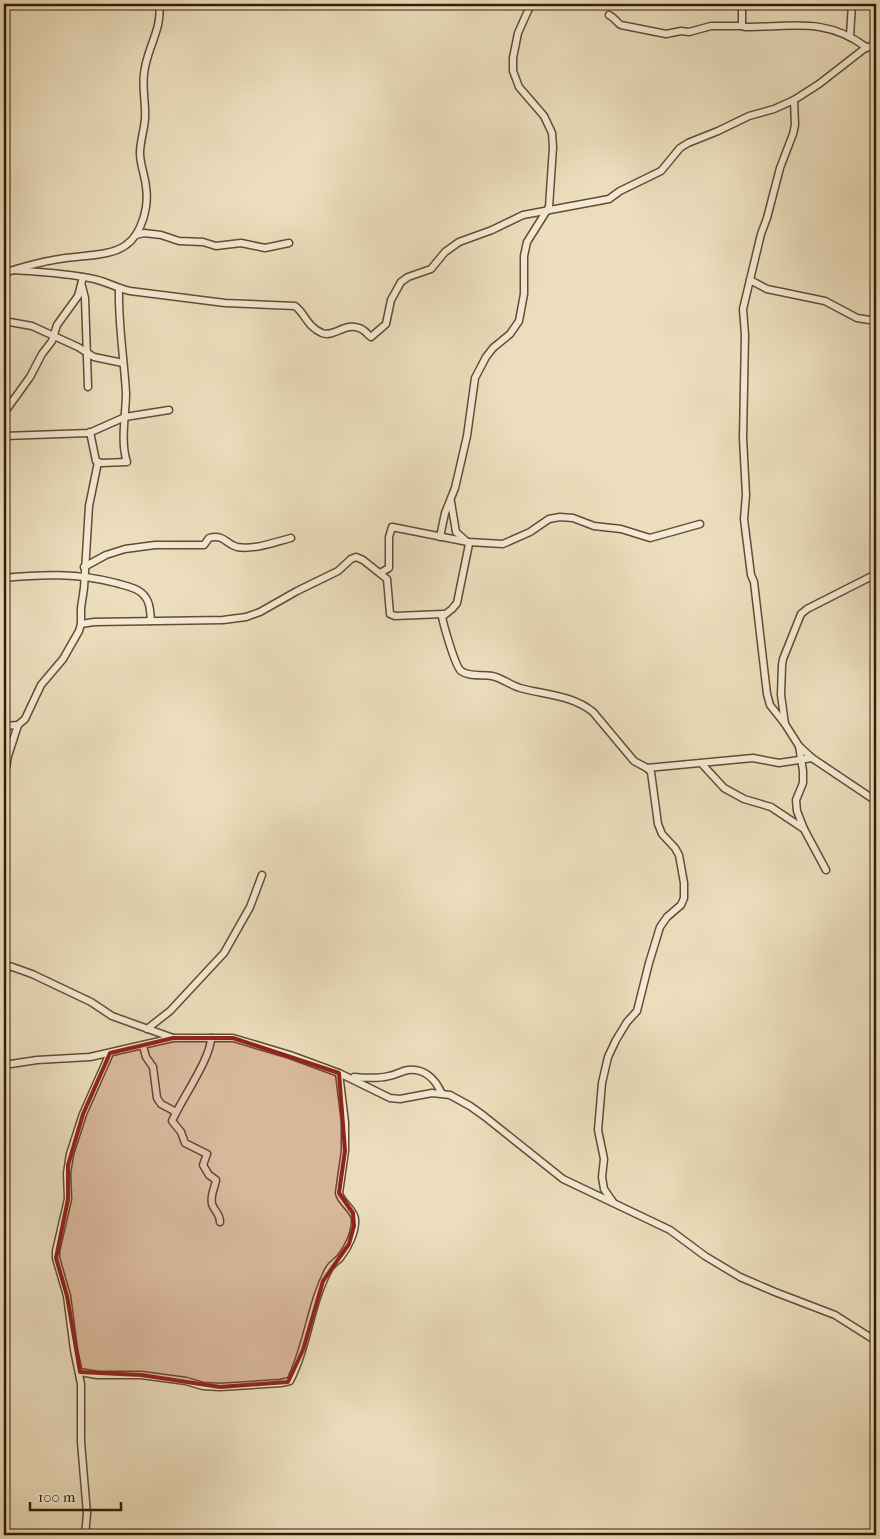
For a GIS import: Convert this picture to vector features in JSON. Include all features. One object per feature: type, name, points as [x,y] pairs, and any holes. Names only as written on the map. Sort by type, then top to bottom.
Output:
[{"type":"street","points":[[4,272],[58,259],[113,251],[124,247],[134,239],[143,215],[147,194],[140,153],[145,119],[144,74],[159,23],[159,4]]},
{"type":"street","points":[[440,536],[467,436],[475,378],[486,357],[493,348],[510,334],[519,320],[524,294],[524,256],[527,242],[548,211],[553,148],[552,133],[544,116],[519,88],[513,71],[513,58],[518,33],[531,4]]},
{"type":"street","points":[[742,4],[742,26]]},
{"type":"street","points":[[850,36],[852,4]]},
{"type":"street","points":[[609,15],[615,18],[618,24],[666,34],[681,31],[689,32],[711,26],[759,27],[804,24],[818,26],[850,36],[866,47]]},
{"type":"street","points":[[14,270],[101,280],[130,291],[225,303],[295,306],[309,324],[320,332],[329,334],[355,326],[371,337],[386,324],[389,307],[394,293],[401,282],[408,277],[431,269],[446,252],[467,239],[492,230],[523,215],[609,198],[661,171],[680,148],[688,143],[749,116],[774,109],[794,100],[819,84],[866,47],[876,44]]},
{"type":"street","points":[[794,100],[795,125],[793,134],[780,168],[761,234],[743,309],[745,335],[743,438],[746,495],[744,519],[770,706],[785,724],[799,746],[812,758],[876,801]]},
{"type":"street","points":[[136,235],[161,235],[179,241],[203,242],[216,246],[241,243],[265,248],[289,242]]},
{"type":"street","points":[[4,413],[30,377],[42,354],[52,341],[57,325],[78,296],[83,277]]},
{"type":"street","points":[[750,280],[767,289],[825,301],[858,318],[876,321]]},
{"type":"street","points":[[82,286],[85,298],[88,387]]},
{"type":"street","points":[[98,462],[127,462],[125,452],[126,394],[119,288]]},
{"type":"street","points":[[4,321],[25,323],[100,359],[123,363]]},
{"type":"street","points":[[4,436],[90,432],[125,417],[168,410]]},
{"type":"street","points":[[4,726],[22,723],[29,713],[41,685],[63,659],[81,624],[89,506],[98,462],[95,458],[90,432]]},
{"type":"street","points":[[81,624],[94,622],[223,620],[246,617],[260,612],[297,591],[338,572],[353,557],[363,560],[388,581],[390,614],[395,616],[443,614],[452,609],[457,603],[469,544],[456,532],[451,500]]},
{"type":"street","points":[[4,510],[4,540]]},
{"type":"street","points":[[380,574],[389,568],[389,536],[392,527],[467,541],[503,544],[530,532],[549,519],[560,517],[573,518],[594,526],[621,528],[650,538],[700,524]]},
{"type":"street","points":[[84,567],[106,555],[125,549],[155,545],[204,545],[209,538],[215,537],[225,539],[238,547],[254,547],[291,538]]},
{"type":"street","points":[[785,724],[781,695],[782,659],[801,614],[807,609],[876,574]]},
{"type":"street","points":[[4,578],[30,575],[84,576],[125,585],[145,596],[150,606],[150,621]]},
{"type":"street","points":[[443,614],[443,621],[455,662],[460,670],[470,674],[497,678],[522,688],[573,699],[585,705],[593,712],[634,761],[647,768],[650,772],[658,824],[662,834],[679,855],[684,883],[684,898],[681,905],[667,917],[660,927],[637,1011],[627,1022],[616,1040],[608,1057],[602,1083],[598,1130],[604,1158],[602,1177],[606,1191],[613,1202]]},
{"type":"street","points":[[4,779],[8,756],[18,725]]},
{"type":"street","points":[[799,746],[803,771],[802,783],[796,800],[797,811],[804,829],[826,870]]},
{"type":"street","points":[[647,768],[753,758],[779,763],[812,758]]},
{"type":"street","points":[[702,764],[724,788],[744,799],[771,807],[804,829]]},
{"type":"street","points":[[147,1030],[170,1011],[224,953],[250,907],[262,875]]},
{"type":"street","points":[[4,964],[32,974],[91,1002],[112,1016],[173,1038]]},
{"type":"street","points":[[154,1032],[156,1038],[154,1043]]},
{"type":"street","points":[[4,1065],[38,1060],[90,1057],[173,1038],[233,1038],[290,1055],[350,1077],[390,1098],[400,1099],[441,1092],[470,1106],[563,1179],[670,1230],[704,1256],[740,1277],[835,1315],[876,1341]]},
{"type":"street","points":[[211,1038],[210,1046],[172,1121],[181,1132],[185,1143],[207,1154],[203,1165],[209,1175],[216,1180],[212,1191],[212,1203],[220,1215],[220,1222]]},
{"type":"street","points":[[143,1046],[146,1057],[152,1067],[157,1098],[161,1104],[176,1112]]},
{"type":"street","points":[[85,1535],[87,1514],[81,1442],[82,1400],[80,1372],[74,1350],[67,1296],[56,1258],[56,1251],[66,1208],[67,1172],[70,1154],[83,1114],[110,1053]]},
{"type":"street","points":[[350,1077],[388,1077],[406,1070],[412,1070],[426,1074],[435,1080],[441,1092]]},
{"type":"street","points":[[80,1372],[114,1376],[140,1375],[186,1381],[203,1386],[220,1387],[290,1381],[303,1350],[323,1281],[331,1266],[349,1244],[354,1226],[355,1217],[340,1198],[339,1193],[346,1151],[346,1122],[339,1073]]},
{"type":"highlighted area","points":[[173,1038],[233,1038],[339,1073],[345,1151],[339,1193],[353,1213],[354,1226],[349,1244],[323,1281],[303,1350],[288,1382],[220,1387],[141,1375],[80,1372],[67,1296],[56,1258],[68,1199],[68,1165],[83,1114],[110,1053]]}]
